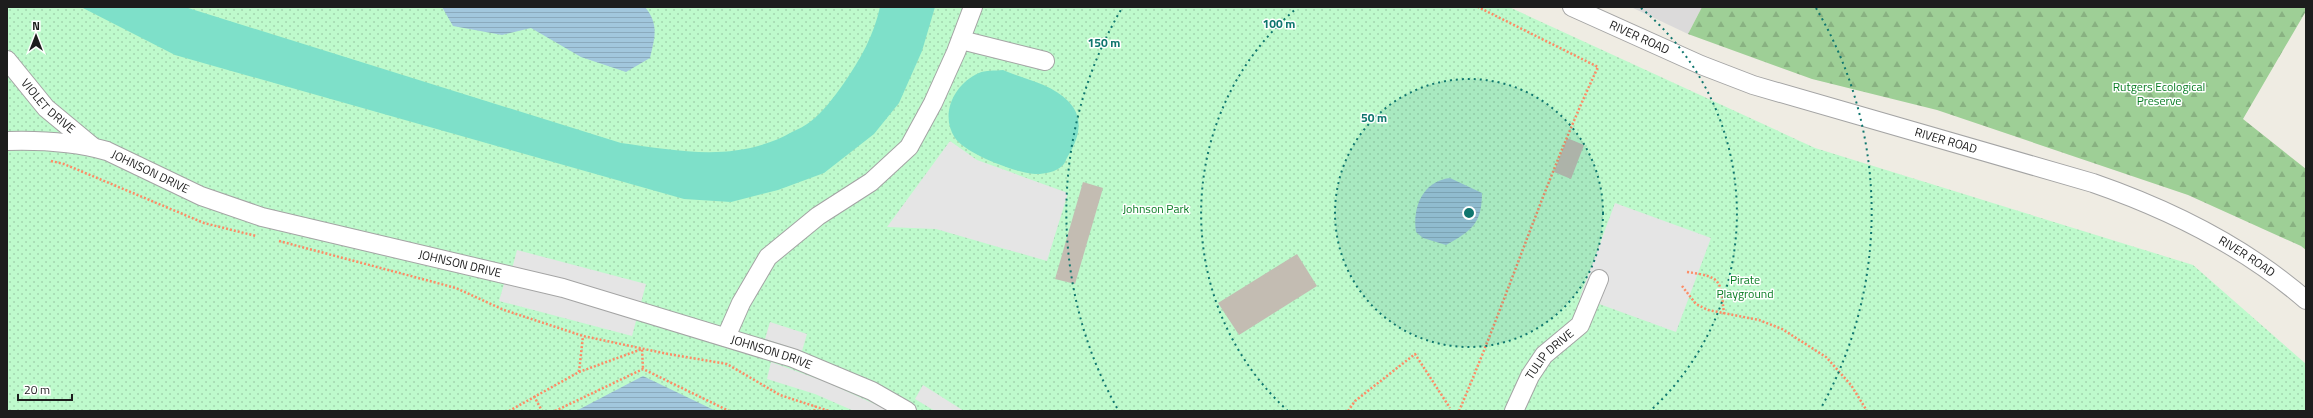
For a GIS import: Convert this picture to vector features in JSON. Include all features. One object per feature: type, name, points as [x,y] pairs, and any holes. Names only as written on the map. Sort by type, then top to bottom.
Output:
[{"type":"street","points":[[726,337],[741,303],[768,257],[818,216],[871,182],[909,147],[933,104],[961,40],[973,7]]},
{"type":"street","name":"RIVER ROAD","points":[[1572,7],[1701,65],[1753,85],[2093,183],[2142,200],[2235,248],[2278,276],[2306,300]]},
{"type":"street","points":[[961,40],[1045,62]]},
{"type":"street","name":"VIOLET DRIVE","points":[[7,60],[46,108],[93,147]]},
{"type":"street","name":"JOHNSON DRIVE","points":[[7,141],[37,140],[93,147],[107,151],[200,196],[262,217],[563,288],[793,358],[872,392],[907,411]]},
{"type":"street","name":"TULIP DRIVE","points":[[1514,411],[1530,376],[1544,355],[1580,325],[1599,279]]},
{"type":"path","points":[[1460,411],[1491,336],[1564,141],[1598,67],[1478,7]]},
{"type":"path","points":[[45,160],[64,164],[204,223],[264,238]]},
{"type":"path","points":[[271,239],[456,288],[504,310],[583,336],[642,349],[727,364],[780,395],[829,411]]},
{"type":"path","points":[[1687,272],[1709,275],[1717,280],[1720,285],[1724,314]]},
{"type":"path","points":[[1682,286],[1696,304],[1708,310],[1765,322],[1782,330],[1826,358],[1851,385],[1867,411]]},
{"type":"path","points":[[579,372],[583,336]]},
{"type":"path","points":[[642,349],[643,369]]},
{"type":"path","points":[[509,411],[579,372],[642,349]]},
{"type":"path","points":[[1348,411],[1354,401],[1415,354],[1450,410]]},
{"type":"path","points":[[555,411],[643,369]]},
{"type":"path","points":[[643,369],[729,411]]},
{"type":"path","points":[[534,396],[542,411]]},
{"type":"path","points":[[814,411],[816,406]]},
{"type":"shaded area","points":[[1631,7],[1702,7],[1688,34]]},
{"type":"shaded area","points":[[950,141],[977,160],[1068,193],[1047,261],[936,229],[887,227]]},
{"type":"shaded area","points":[[1615,203],[1711,238],[1676,332],[1580,297]]},
{"type":"shaded area","points":[[517,250],[646,284],[632,336],[499,301],[504,284],[508,284]]},
{"type":"shaded area","points":[[770,322],[807,334],[802,351],[765,339]]},
{"type":"shaded area","points":[[771,362],[826,382],[890,411],[854,411],[815,394],[767,379]]},
{"type":"shaded area","points":[[923,385],[964,411],[935,411],[915,399]]},
{"type":"green space","name":"Johnson Park","points":[[7,7],[1509,7],[1815,148],[2193,265],[2306,364],[2306,411],[7,411]]},
{"type":"green space","points":[[81,7],[185,7],[621,143],[665,149],[708,152],[750,148],[771,142],[806,125],[828,104],[856,65],[866,47],[880,7],[935,7],[922,51],[899,103],[874,134],[824,173],[778,190],[731,202],[684,199],[175,55]]},
{"type":"green space","name":"Rutgers Ecological Preserve","points":[[1702,7],[2306,7],[2306,11],[2243,119],[2306,169],[2306,250],[2301,246],[2188,195],[1937,110],[1812,79],[1688,34]]},
{"type":"green space","points":[[1003,70],[1037,82],[1054,90],[1068,101],[1077,114],[1078,128],[1075,142],[1065,163],[1057,170],[1037,174],[1018,171],[1006,167],[981,156],[961,144],[955,138],[950,129],[949,110],[952,100],[963,84],[981,72]]},
{"type":"water","points":[[442,7],[645,7],[652,19],[655,31],[650,58],[626,72],[581,57],[531,28],[502,35],[453,26]]},
{"type":"water","points":[[1450,178],[1482,193],[1480,212],[1473,225],[1468,231],[1446,245],[1423,238],[1416,232],[1415,223],[1418,205],[1426,190],[1441,180]]},
{"type":"water","points":[[643,376],[716,411],[576,411]]},
{"type":"building","points":[[1567,138],[1584,145],[1571,179],[1554,172]]},
{"type":"building","points":[[1083,182],[1103,188],[1075,284],[1055,279]]},
{"type":"building","points":[[1297,254],[1317,286],[1239,335],[1218,303]]},
{"type":"park label","name":"Pirate Playground","points":[[1745,287]]}]
